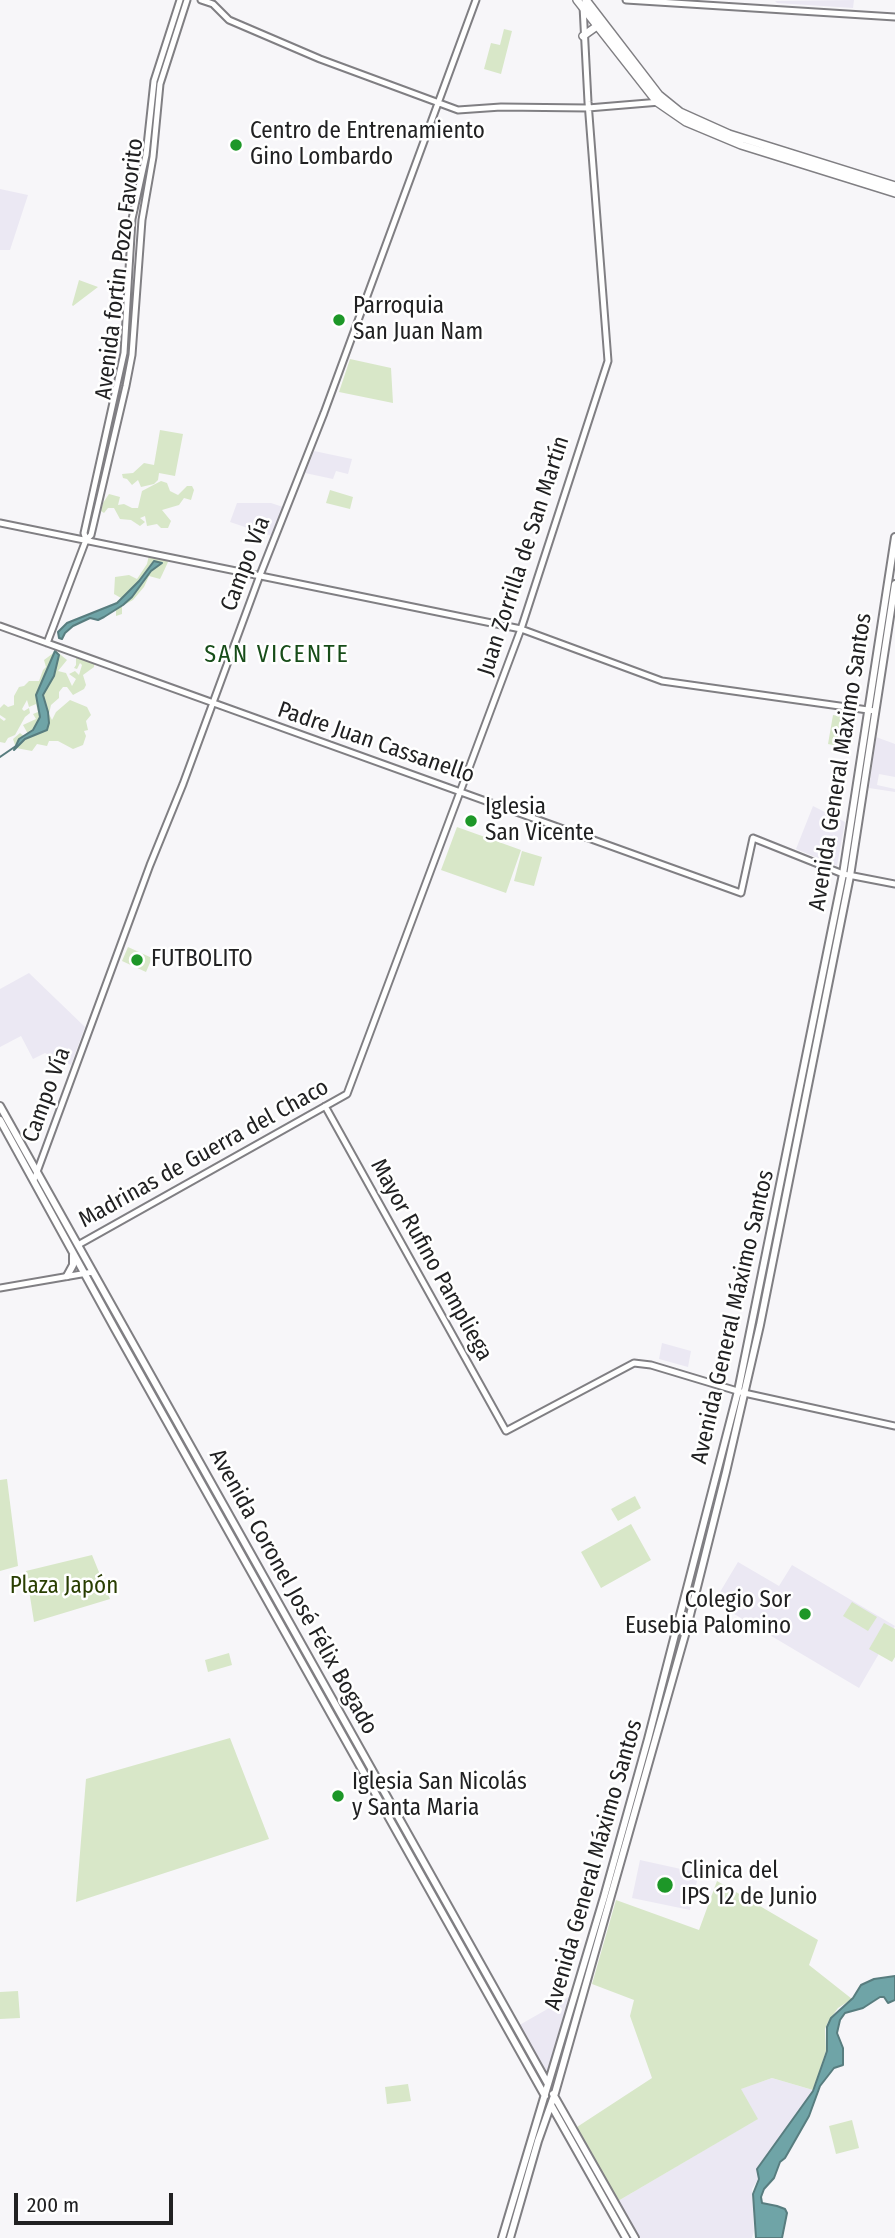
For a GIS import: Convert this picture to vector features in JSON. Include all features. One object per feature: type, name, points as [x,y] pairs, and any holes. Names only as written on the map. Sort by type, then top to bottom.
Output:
[{"type":"highway","points":[[584,1],[597,26],[661,102],[686,122],[722,138],[895,193]]},
{"type":"highway","points":[[584,1],[661,102],[729,134],[895,186]]},
{"type":"highway","points":[[583,36],[597,26]]},
{"type":"main road","name":"Avenida General Máximo Santos","points":[[502,2238],[685,1635],[741,1392],[847,875],[895,537]]},
{"type":"main road","name":"Avenida General Máximo Santos","points":[[872,710],[895,584]]},
{"type":"main road","name":"Avenida Coronel José Félix Bogado","points":[[0,1106],[78,1245],[89,1273]]},
{"type":"main road","name":"Avenida Coronel José Félix Bogado","points":[[0,1120],[74,1253],[89,1273],[552,2100]]},
{"type":"main road","points":[[67,1276],[73,1265],[74,1253]]},
{"type":"main road","name":"Avenida General Máximo Santos","points":[[510,2238],[552,2100],[607,1898]]},
{"type":"main road","points":[[552,2100],[626,2238]]},
{"type":"main road","points":[[552,2100],[635,2238]]},
{"type":"street","name":"Avenida fortin Pozo Favorito","points":[[86,540],[84,534],[124,353],[132,219],[146,155],[154,81],[180,0]]},
{"type":"street","name":"Avenida fortin Pozo Favorito","points":[[47,643],[86,540],[91,535],[126,386],[135,317],[142,220],[153,158],[160,84],[187,0]]},
{"type":"street","points":[[201,0],[213,4],[229,20],[320,59],[463,110],[500,107],[588,108],[661,102]]},
{"type":"street","name":"Campo Vía","points":[[34,1180],[150,865],[324,412],[476,0]]},
{"type":"street","points":[[626,0],[895,17]]},
{"type":"street","name":"Juan Zorrilla de San Martín","points":[[347,1094],[521,629],[608,361],[583,36],[584,1]]},
{"type":"street","points":[[0,523],[521,629],[663,681],[872,710]]},
{"type":"street","name":"Padre Juan Cassanello","points":[[0,626],[741,893],[753,838],[847,875]]},
{"type":"street","points":[[847,875],[895,884]]},
{"type":"street","name":"Madrinas de Guerra del Chaco","points":[[78,1245],[347,1094]]},
{"type":"street","name":"Mayor Rufino Pampliega","points":[[326,1106],[506,1431],[635,1363],[651,1365],[741,1392]]},
{"type":"street","points":[[0,1288],[89,1273]]},
{"type":"street","points":[[741,1392],[895,1426]]},
{"type":"shaded area","points":[[854,0],[853,8],[775,1]]},
{"type":"shaded area","points":[[0,189],[28,195],[10,250],[0,250]]},
{"type":"shaded area","points":[[314,451],[352,459],[348,474],[336,471],[333,479],[305,473]]},
{"type":"shaded area","points":[[237,503],[271,503],[283,507],[272,536],[230,522]]},
{"type":"shaded area","points":[[876,737],[895,744],[895,777],[879,774],[877,785],[895,789],[895,792],[869,788]]},
{"type":"shaded area","points":[[813,806],[845,822],[837,866],[796,849]]},
{"type":"shaded area","points":[[29,973],[85,1027],[71,1065],[45,1053],[33,1059],[21,1036],[0,1047],[0,989]]},
{"type":"shaded area","points":[[662,1343],[691,1351],[688,1367],[659,1359]]},
{"type":"shaded area","name":"Colegio Sor Eusebia Palomino","points":[[738,1562],[779,1586],[792,1565],[895,1626],[859,1688],[714,1602]]},
{"type":"shaded area","name":"Clinica del IPS 12 de Junio","points":[[640,1860],[699,1873],[690,1910],[632,1898]]},
{"type":"shaded area","points":[[572,1995],[549,2075],[516,2027]]},
{"type":"shaded area","points":[[772,2078],[813,2090],[752,2189],[752,2238],[640,2238],[618,2201],[757,2119],[740,2089]]},
{"type":"green space","points":[[504,29],[512,31],[501,74],[484,69],[491,43],[500,45]]},
{"type":"green space","points":[[79,280],[98,287],[73,306],[72,305]]},
{"type":"green space","points":[[350,359],[391,368],[393,403],[339,392]]},
{"type":"green space","points":[[160,430],[183,434],[175,476],[159,473],[154,484],[141,487],[138,480],[132,485],[122,474],[133,473],[144,463],[154,465]]},
{"type":"green space","points":[[161,481],[167,483],[170,491],[178,495],[187,486],[192,486],[194,490],[191,500],[184,498],[179,505],[162,510],[171,521],[168,528],[161,528],[157,524],[147,526],[145,516],[140,518],[145,522],[140,526],[131,520],[120,519],[114,508],[108,508],[104,513],[101,511],[109,494],[120,497],[118,505],[138,508],[142,491]]},
{"type":"green space","points":[[330,490],[353,497],[350,509],[326,503]]},
{"type":"green space","points":[[149,555],[165,558],[168,562],[160,579],[149,576],[133,600],[122,606],[122,614],[116,616],[113,605],[121,598],[114,594],[115,577],[129,575],[137,579],[147,564]]},
{"type":"green space","points":[[56,651],[67,660],[58,671],[66,673],[72,686],[76,679],[69,674],[75,671],[79,675],[82,665],[80,663],[77,669],[74,668],[76,657],[83,660],[88,655],[95,656],[94,667],[83,675],[86,685],[84,689],[73,695],[67,687],[63,687],[59,698],[51,705],[49,714],[52,720],[56,712],[70,700],[87,707],[91,715],[86,721],[88,730],[84,731],[86,736],[83,745],[73,749],[58,741],[49,741],[47,746],[37,744],[32,751],[16,748],[13,739],[20,733],[25,737],[28,734],[23,725],[36,719],[33,714],[38,712],[36,704],[29,707],[27,700],[22,709],[24,711],[29,708],[30,713],[15,735],[5,743],[0,742],[0,718],[4,721],[6,719],[0,715],[0,708],[4,704],[8,707],[14,705],[14,696],[19,687],[29,681],[39,681],[46,667],[44,660]]},
{"type":"green space","points":[[833,715],[850,718],[844,747],[828,744]]},
{"type":"green space","points":[[457,827],[521,850],[506,893],[441,870]]},
{"type":"green space","points":[[522,851],[542,857],[534,886],[514,881]]},
{"type":"green space","name":"FUTBOLITO","points":[[128,947],[152,958],[146,972],[122,961]]},
{"type":"green space","points":[[7,1479],[18,1566],[0,1571],[0,1480]]},
{"type":"green space","points":[[635,1496],[641,1508],[618,1521],[611,1509]]},
{"type":"green space","points":[[631,1524],[651,1560],[601,1588],[581,1552]]},
{"type":"green space","name":"Plaza Japón","points":[[92,1555],[110,1599],[34,1622],[26,1571]]},
{"type":"green space","points":[[852,1602],[877,1617],[868,1631],[843,1616]]},
{"type":"green space","points":[[277,1606],[382,1793],[382,1794],[275,1607]]},
{"type":"green space","points":[[884,1623],[895,1629],[895,1657],[892,1662],[869,1649]]},
{"type":"green space","points":[[229,1653],[232,1665],[208,1672],[205,1660]]},
{"type":"green space","points":[[230,1738],[269,1839],[76,1902],[86,1779]]},
{"type":"green space","points":[[717,1881],[818,1940],[809,1965],[852,1999],[838,2008],[825,2029],[826,2051],[813,2090],[772,2078],[741,2089],[758,2119],[618,2201],[577,2127],[652,2078],[630,2016],[634,2000],[592,1984],[616,1900],[699,1930]]},
{"type":"green space","points":[[18,1991],[20,2018],[0,2019],[0,1992]]},
{"type":"green space","points":[[408,2084],[411,2101],[387,2104],[385,2087]]},
{"type":"green space","points":[[852,2120],[859,2148],[836,2154],[829,2126]]},
{"type":"water","points":[[154,561],[162,563],[151,571],[123,605],[98,620],[90,618],[73,626],[62,639],[59,638],[58,632],[67,623],[117,603]]},
{"type":"water","points":[[55,651],[59,655],[54,676],[43,695],[48,712],[47,730],[25,739],[14,750],[19,739],[33,730],[40,717],[36,695]]},
{"type":"water","points":[[895,1976],[895,2000],[888,2003],[884,1997],[880,1997],[863,2008],[845,2013],[840,2020],[837,2033],[843,2048],[843,2065],[834,2068],[820,2086],[809,2116],[761,2197],[762,2203],[785,2209],[787,2213],[782,2238],[756,2238],[753,2194],[759,2179],[757,2169],[813,2091],[827,2051],[827,2027],[831,2018],[853,1998],[861,1985],[874,1979]]},
{"type":"waterway","points":[[0,757],[16,746]]},
{"type":"place","name":"Centro de Entrenamiento Gino Lombardo","points":[[236,145]]},
{"type":"place","name":"Parroquia San Juan Nam","points":[[339,320]]},
{"type":"place","name":"Iglesia San Vicente","points":[[471,821]]},
{"type":"place","name":"FUTBOLITO","points":[[137,960]]},
{"type":"place","name":"Colegio Sor Eusebia Palomino","points":[[805,1614]]},
{"type":"place","name":"Iglesia San Nicolás y Santa Maria","points":[[338,1796]]},
{"type":"place","name":"Clinica del IPS 12 de Junio","points":[[665,1885]]},
{"type":"district","name":"SAN VICENTE","points":[[277,655]]}]
